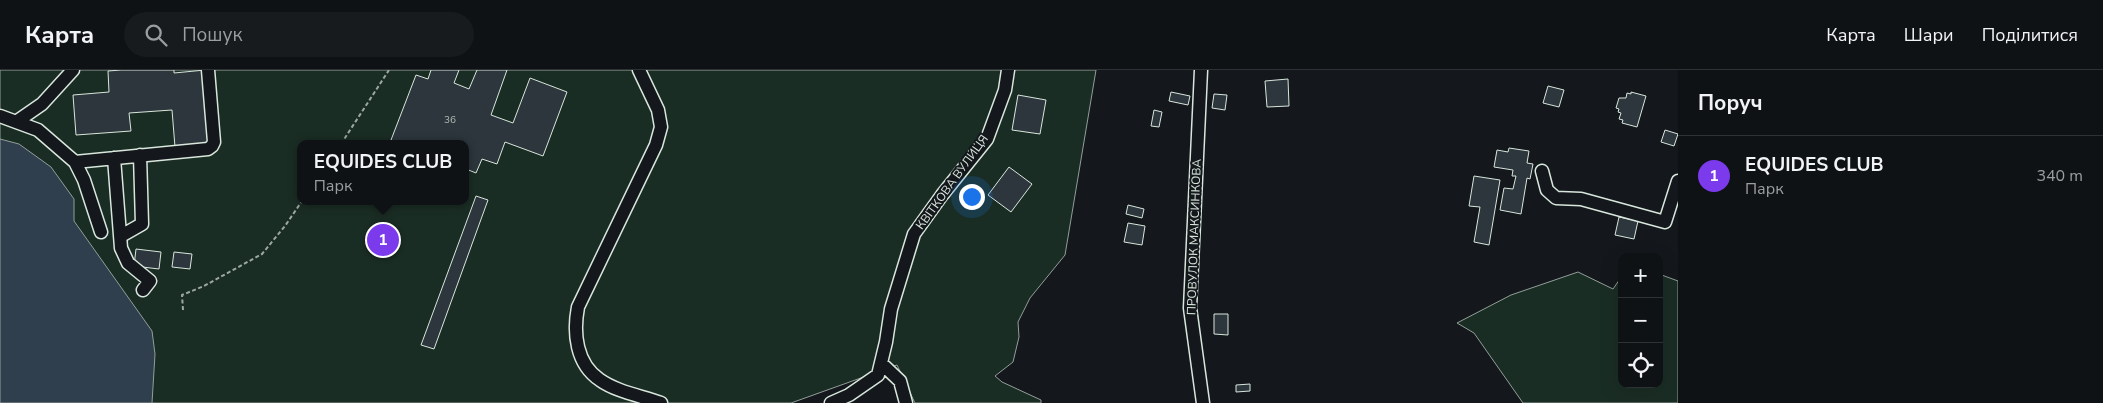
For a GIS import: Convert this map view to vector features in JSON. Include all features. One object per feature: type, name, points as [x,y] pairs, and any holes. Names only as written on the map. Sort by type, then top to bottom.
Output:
[{"type":"street","points":[[16,122],[42,104],[73,70]]},
{"type":"street","points":[[75,162],[208,149],[214,142],[208,70]]},
{"type":"street","points":[[639,70],[658,110],[662,128],[656,145],[578,307],[575,324],[576,342],[586,366],[599,380],[661,403]]},
{"type":"street","name":"КВІТКОВА ВУЛИЦЯ","points":[[881,363],[891,309],[914,234],[942,195],[987,139],[1005,90],[1008,70]]},
{"type":"street","name":"ПРОВУЛОК МАКСИНКОВА","points":[[1201,70],[1190,308],[1202,403]]},
{"type":"street","points":[[0,116],[38,130],[75,162],[84,180],[101,232]]},
{"type":"street","points":[[121,236],[142,224],[140,155]]},
{"type":"street","points":[[114,158],[121,248],[124,258],[150,281],[143,290]]},
{"type":"street","points":[[1542,171],[1546,190],[1556,198],[1580,199],[1665,222],[1678,181]]},
{"type":"street","points":[[830,403],[848,395],[878,375],[881,363],[900,381],[906,403]]},
{"type":"path","points":[[344,140],[390,70]]},
{"type":"path","points":[[183,310],[182,295],[204,286],[262,254],[299,205]]},
{"type":"green space","points":[[0,70],[1096,70],[1065,255],[1030,298],[1018,322],[1019,337],[1013,362],[995,376],[1002,382],[1041,400],[1041,403],[915,403],[897,365],[791,403],[0,403]]},
{"type":"green space","points":[[1578,272],[1613,289],[1618,282],[1618,388],[1663,388],[1663,275],[1678,281],[1678,403],[1523,403],[1474,333],[1457,323],[1511,295]]},
{"type":"water","points":[[0,139],[19,144],[51,167],[74,199],[74,221],[152,331],[155,354],[152,403],[0,403]]},
{"type":"building","points":[[174,70],[174,73],[205,70],[211,144],[175,147],[172,110],[129,113],[131,131],[76,135],[73,95],[109,92],[108,71]]},
{"type":"building","points":[[431,70],[459,70],[454,83],[469,89],[477,70],[507,70],[491,115],[513,123],[530,78],[567,92],[543,156],[505,142],[497,164],[482,159],[476,173],[469,170],[469,140],[391,140],[416,75],[428,79]]},
{"type":"building","points":[[1288,79],[1289,106],[1267,107],[1265,81]]},
{"type":"building","points":[[1548,86],[1564,90],[1559,107],[1543,103]]},
{"type":"building","points":[[1171,92],[1190,96],[1188,105],[1169,101]]},
{"type":"building","points":[[1631,92],[1646,96],[1637,127],[1622,123],[1623,120],[1619,119],[1621,113],[1616,108],[1619,98],[1626,98],[1627,93],[1631,94]]},
{"type":"building","points":[[1214,94],[1227,95],[1225,110],[1212,108]]},
{"type":"building","points":[[1018,95],[1046,100],[1040,134],[1012,130]]},
{"type":"building","points":[[1154,110],[1162,112],[1159,127],[1151,126]]},
{"type":"building","points":[[1665,130],[1678,134],[1674,146],[1661,142]]},
{"type":"building","points":[[1509,148],[1529,151],[1527,163],[1533,164],[1530,179],[1527,178],[1521,214],[1500,210],[1504,188],[1513,189],[1516,176],[1512,176],[1513,170],[1494,167],[1497,150],[1508,152]]},
{"type":"building","points":[[1009,167],[1032,184],[1011,212],[988,195]]},
{"type":"building","points":[[1474,176],[1500,180],[1489,245],[1474,242],[1480,207],[1469,206]]},
{"type":"building","points":[[476,196],[488,200],[434,349],[421,345]]},
{"type":"building","points":[[1128,205],[1144,209],[1142,218],[1126,214]]},
{"type":"building","points":[[1619,217],[1638,221],[1634,239],[1615,235]]},
{"type":"building","points":[[1128,223],[1145,226],[1142,245],[1124,242]]},
{"type":"building","points":[[136,249],[161,252],[159,269],[134,266]]},
{"type":"building","points":[[174,252],[192,254],[190,269],[172,267]]},
{"type":"building","points":[[1214,314],[1228,314],[1228,335],[1214,334]]},
{"type":"building","points":[[1250,384],[1250,391],[1236,392],[1236,385]]},
{"type":"place","name":"EQUIDES CLUB","points":[[383,240]]}]
